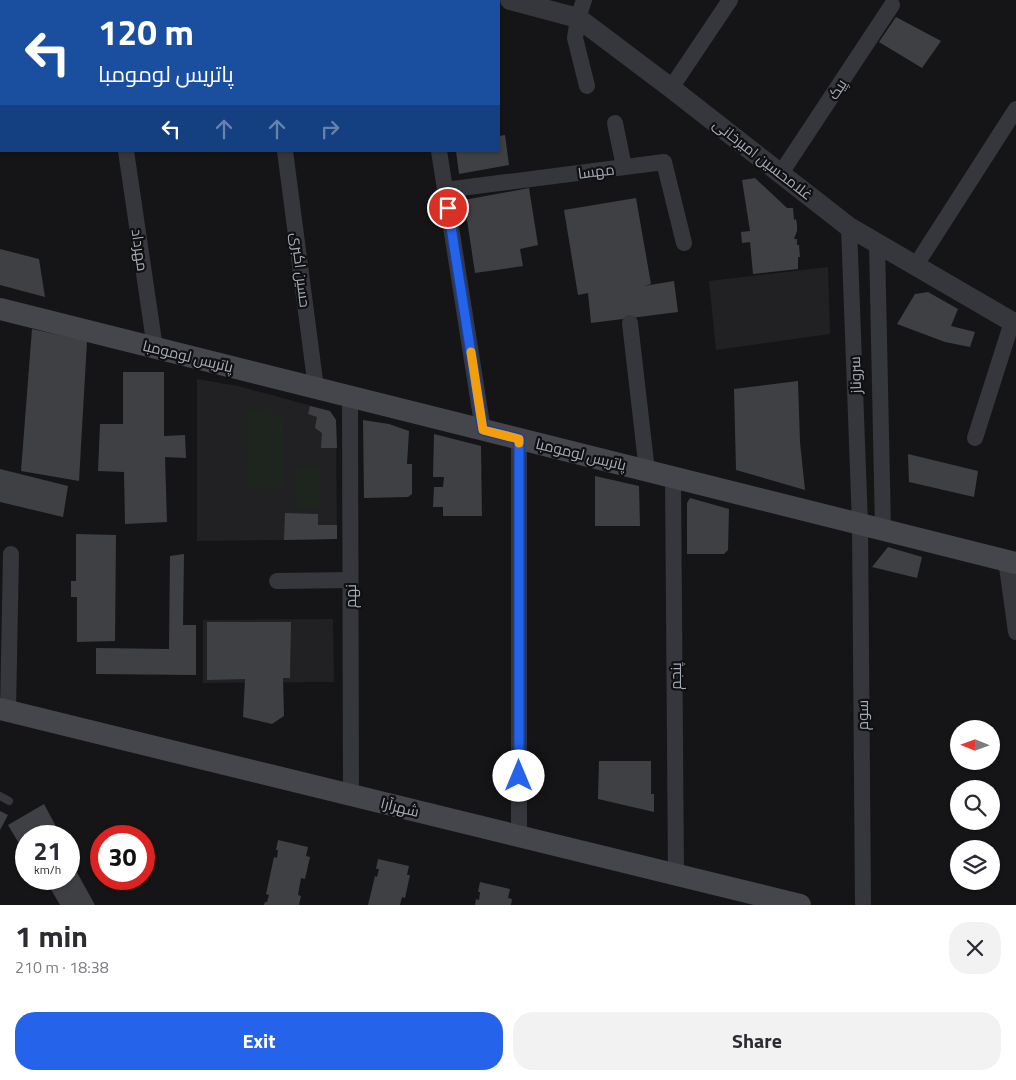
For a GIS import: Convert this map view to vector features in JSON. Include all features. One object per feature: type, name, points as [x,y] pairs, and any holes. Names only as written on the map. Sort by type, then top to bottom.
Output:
[{"type":"main road","name":"پاتریس لومومبا","points":[[0,309],[1011,562]]},
{"type":"main road","name":"شهرآرا","points":[[4,710],[800,905]]},
{"type":"street","name":"غلامحسین امیرخانی","points":[[510,0],[581,9],[671,88],[849,227],[1014,323]]},
{"type":"street","points":[[671,88],[730,0]]},
{"type":"street","name":"پیک","points":[[781,174],[892,5]]},
{"type":"street","points":[[581,9],[575,38],[587,86]]},
{"type":"street","points":[[916,265],[1016,109]]},
{"type":"street","points":[[615,123],[624,167]]},
{"type":"street","name":"مهرداد","points":[[126,152],[155,348]]},
{"type":"street","name":"حسین اکبری","points":[[286,152],[316,388]]},
{"type":"street","points":[[439,152],[483,430]]},
{"type":"street","name":"مهسا","points":[[445,190],[664,162],[684,243]]},
{"type":"street","name":"سروناز","points":[[849,227],[860,524]]},
{"type":"street","name":"سروناز","points":[[877,243],[883,530]]},
{"type":"street","points":[[630,323],[647,471]]},
{"type":"street","points":[[975,438],[1014,323]]},
{"type":"street","points":[[855,376],[880,376]]},
{"type":"street","points":[[856,398],[880,396]]},
{"type":"street","name":"نهم","points":[[350,397],[351,795]]},
{"type":"street","points":[[519,439],[519,836]]},
{"type":"street","name":"پنجم","points":[[673,477],[676,874]]},
{"type":"street","name":"سوم","points":[[860,524],[863,905]]},
{"type":"street","points":[[4,710],[11,554]]},
{"type":"street","points":[[1011,562],[1016,632]]},
{"type":"street","points":[[277,581],[350,580]]},
{"type":"lane","points":[[0,796],[9,801]]},
{"type":"shaded area","points":[[828,267],[830,334],[716,350],[709,281]]},
{"type":"shaded area","points":[[197,379],[238,386],[330,411],[336,420],[337,539],[197,541]]},
{"type":"shaded area","points":[[246,408],[283,417],[284,488],[247,490]]},
{"type":"shaded area","points":[[319,466],[319,508],[296,509],[295,467]]},
{"type":"shaded area","points":[[333,619],[334,682],[203,683],[203,620]]},
{"type":"building","points":[[896,17],[941,41],[922,68],[879,42]]},
{"type":"building","points":[[505,135],[509,165],[459,174],[456,152],[500,152],[500,136]]},
{"type":"building","points":[[755,178],[787,208],[793,208],[794,220],[796,219],[797,225],[794,239],[797,239],[797,245],[799,245],[800,257],[798,257],[798,269],[753,274],[750,242],[742,243],[741,232],[750,231],[742,180]]},
{"type":"building","points":[[529,188],[538,245],[520,249],[523,266],[475,273],[464,200]]},
{"type":"building","points":[[636,198],[651,284],[644,286],[674,281],[678,312],[591,323],[588,293],[578,295],[564,210]]},
{"type":"building","points":[[0,249],[39,259],[45,297],[0,285]]},
{"type":"building","points":[[928,292],[958,309],[951,326],[975,332],[970,347],[945,342],[897,324],[915,294]]},
{"type":"building","points":[[32,329],[87,341],[79,481],[21,471]]},
{"type":"building","points":[[123,372],[164,372],[164,436],[185,435],[186,458],[165,457],[167,522],[125,524],[124,472],[98,471],[100,424],[123,424]]},
{"type":"building","points":[[798,381],[800,442],[805,490],[736,470],[734,389]]},
{"type":"building","points":[[310,406],[330,411],[336,420],[337,448],[321,448],[322,433],[315,428],[317,417],[308,414]]},
{"type":"building","points":[[363,420],[389,424],[409,431],[407,464],[412,464],[412,494],[408,497],[364,498]]},
{"type":"building","points":[[434,434],[481,446],[482,516],[443,516],[443,507],[433,507],[434,487],[443,487],[444,477],[433,477]]},
{"type":"building","points":[[908,454],[978,471],[974,497],[909,482]]},
{"type":"building","points":[[0,469],[68,486],[63,517],[0,502]]},
{"type":"building","points":[[595,476],[639,486],[640,526],[595,526]]},
{"type":"building","points":[[690,498],[729,509],[728,550],[724,554],[687,554],[687,503]]},
{"type":"building","points":[[285,513],[318,514],[318,525],[337,525],[337,539],[284,540]]},
{"type":"building","points":[[76,534],[116,535],[115,641],[77,642],[77,597],[71,597],[71,581],[76,581]]},
{"type":"building","points":[[888,547],[922,557],[917,578],[872,567]]},
{"type":"building","points":[[184,554],[183,625],[196,625],[196,675],[96,674],[96,648],[169,649],[170,556]]},
{"type":"building","points":[[207,622],[291,622],[290,678],[283,678],[284,716],[272,724],[243,717],[245,679],[207,680]]},
{"type":"building","points":[[599,761],[651,761],[651,794],[654,794],[654,812],[598,799]]},
{"type":"building","points":[[44,804],[55,825],[15,825],[15,837],[8,825]]},
{"type":"building","points":[[0,811],[8,815],[0,830]]},
{"type":"building","points":[[278,840],[308,847],[306,856],[310,857],[305,879],[301,878],[298,895],[301,896],[299,905],[264,905],[269,895],[266,894],[274,857],[277,858]]},
{"type":"building","points":[[378,859],[409,866],[407,875],[410,875],[405,898],[402,897],[400,905],[368,905],[375,876],[377,877],[379,869],[376,869]]},
{"type":"building","points":[[80,878],[95,905],[60,905],[51,890],[80,890]]},
{"type":"building","points":[[480,882],[510,889],[508,898],[512,899],[511,905],[475,905],[476,899],[479,900]]},
{"type":"slow traffic","points":[[471,352],[483,430],[519,439],[519,443]]},
{"type":"route","points":[[448,208],[483,430],[519,439],[519,776]]}]
